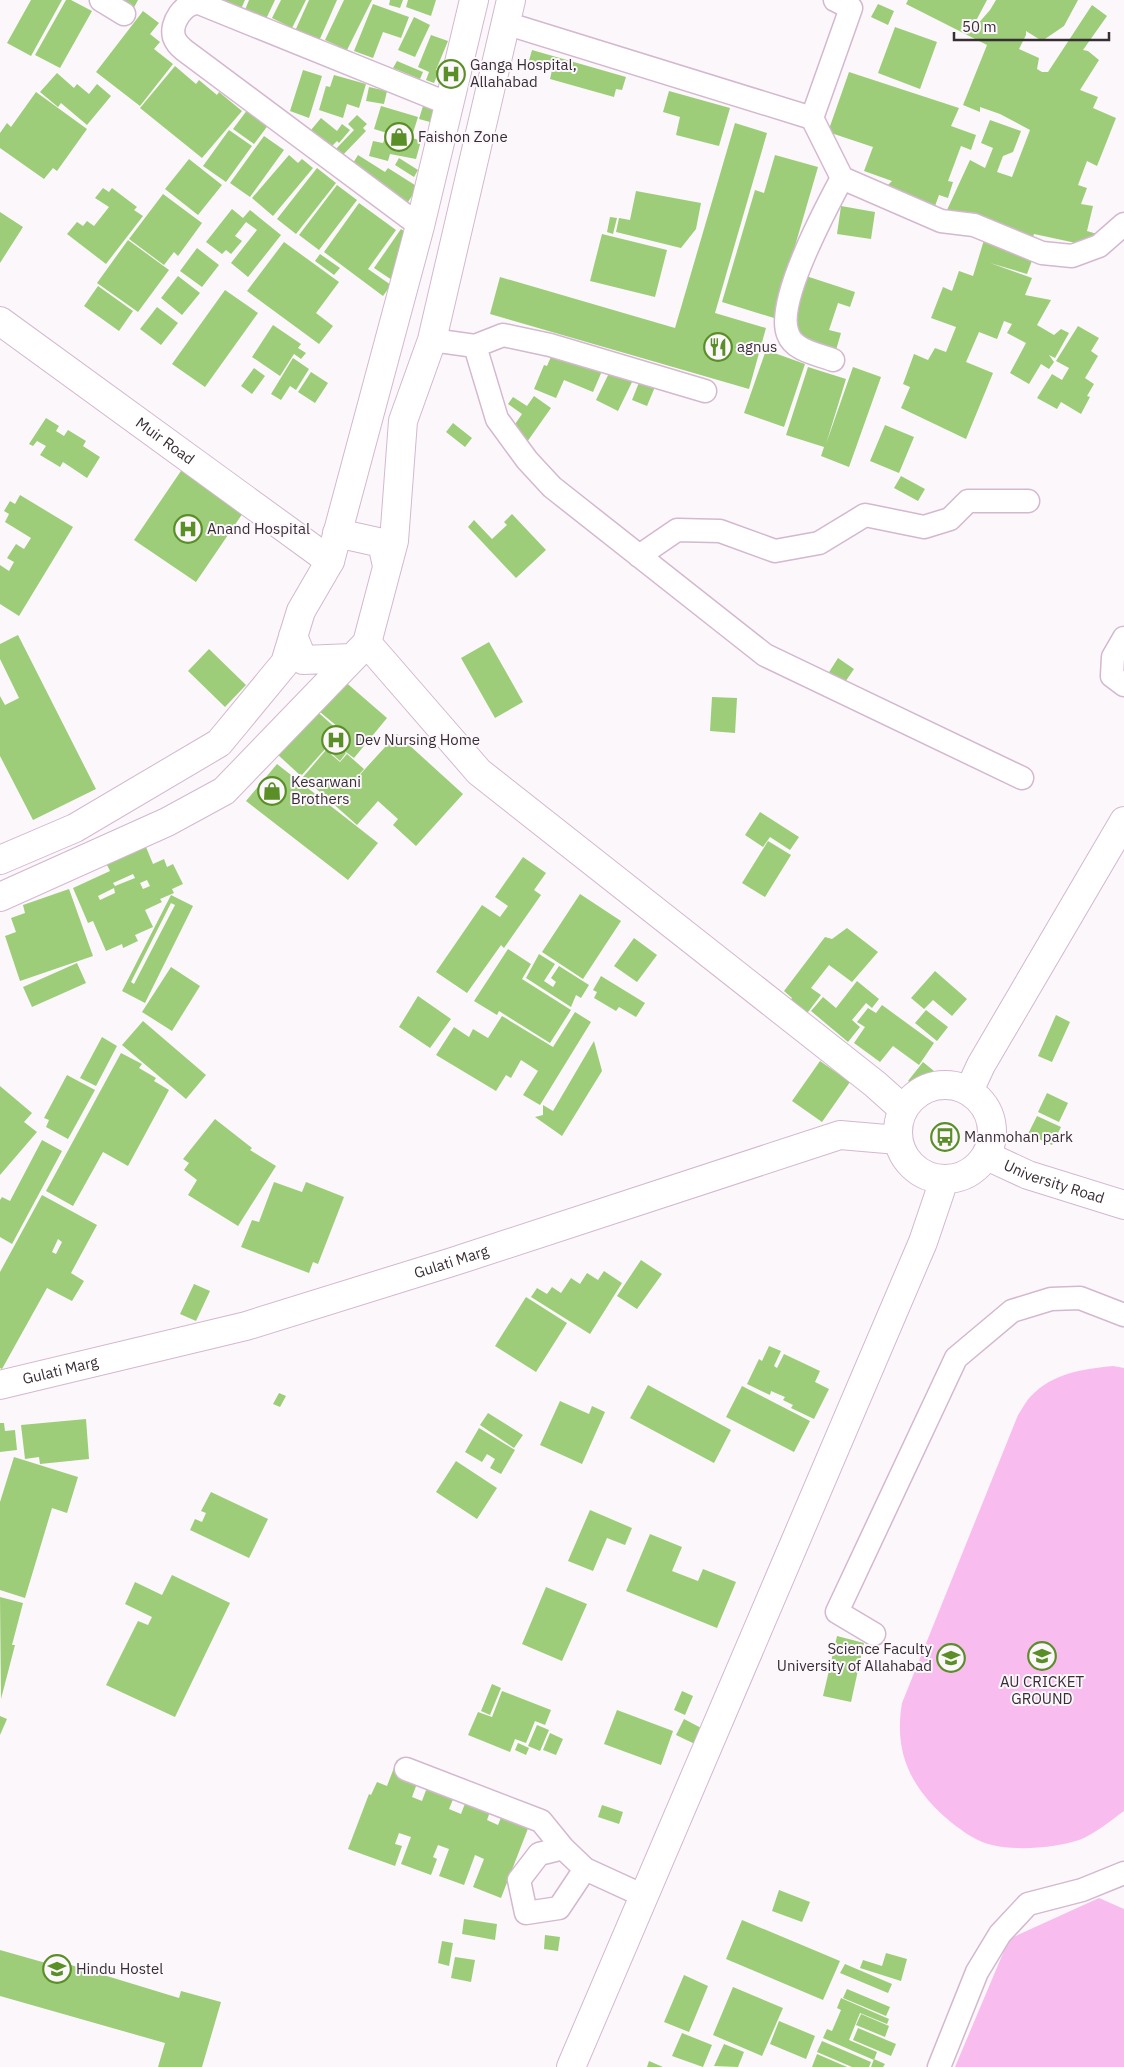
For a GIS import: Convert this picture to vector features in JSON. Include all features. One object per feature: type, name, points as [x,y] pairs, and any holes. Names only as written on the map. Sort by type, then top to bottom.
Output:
[{"type":"main road","points":[[0,860],[75,828],[219,743],[285,663],[301,611],[330,561],[420,226],[474,0]]},
{"type":"main road","points":[[0,897],[168,822],[224,791],[360,651],[388,566],[394,541],[403,421],[432,340],[508,12]]},
{"type":"main road","name":"Muir Road","points":[[4,330],[330,561]]},
{"type":"main road","points":[[337,533],[382,543],[388,566]]},
{"type":"main road","points":[[293,636],[303,660],[360,651]]},
{"type":"main road","points":[[360,651],[479,772],[876,1084],[903,1110]]},
{"type":"main road","points":[[969,1091],[981,1064],[1124,821]]},
{"type":"main road","points":[[951,1085],[969,1091],[983,1103],[991,1120],[993,1138],[987,1156],[969,1174],[944,1180],[928,1177],[914,1168],[903,1155],[898,1140],[898,1124],[903,1110],[915,1095],[932,1086],[951,1085]]},
{"type":"main road","name":"Gulati Marg","points":[[0,1385],[246,1326],[442,1265],[840,1135],[898,1140]]},
{"type":"main road","name":"University Road","points":[[987,1156],[1028,1175],[1124,1205]]},
{"type":"main road","points":[[571,2067],[924,1242],[944,1180]]},
{"type":"street","points":[[101,0],[124,14]]},
{"type":"street","points":[[812,118],[851,8],[835,0]]},
{"type":"street","points":[[420,226],[184,50],[178,44],[173,30],[182,10],[192,3],[199,3],[449,104]]},
{"type":"street","points":[[508,12],[812,118],[842,178],[941,221],[974,225],[1042,253],[1072,256],[1098,246],[1124,224]]},
{"type":"street","points":[[833,360],[796,346],[788,334],[786,321],[795,283],[815,232],[842,178]]},
{"type":"street","points":[[432,340],[475,346],[503,336],[531,341],[705,391]]},
{"type":"street","points":[[475,346],[497,419],[527,460],[552,487],[764,655],[1022,778]]},
{"type":"street","points":[[639,556],[677,530],[720,531],[775,551],[819,543],[864,515],[924,527],[950,520],[968,501],[1028,501]]},
{"type":"street","points":[[1124,638],[1113,657],[1112,676],[1124,685]]},
{"type":"street","points":[[874,1634],[836,1612],[956,1358],[1012,1311],[1051,1299],[1080,1298],[1124,1315]]},
{"type":"street","points":[[406,1769],[541,1821],[563,1848],[585,1869],[644,1896]]},
{"type":"street","points":[[563,1848],[539,1854],[519,1880],[526,1913],[559,1908],[585,1869]]},
{"type":"street","points":[[939,2067],[977,1972],[1000,1934],[1028,1904],[1082,1890],[1124,1873]]},
{"type":"shaded area","points":[[1113,1366],[1124,1368],[1124,1811],[1091,1834],[1069,1843],[1047,1847],[1024,1848],[986,1844],[952,1823],[926,1798],[917,1785],[909,1770],[901,1739],[902,1703],[1018,1415],[1024,1405],[1040,1388],[1059,1377],[1080,1371]]},
{"type":"shaded area","points":[[1099,1898],[1124,1909],[1124,2067],[955,2067],[1009,1939]]},
{"type":"building","points":[[31,0],[62,0],[31,56],[7,43]]},
{"type":"building","points":[[66,0],[71,0],[92,11],[60,68],[35,55]]},
{"type":"building","points":[[110,0],[138,0],[131,13]]},
{"type":"building","points":[[220,0],[245,0],[241,9]]},
{"type":"building","points":[[249,0],[275,0],[266,19],[245,10]]},
{"type":"building","points":[[281,0],[306,0],[292,28],[272,18]]},
{"type":"building","points":[[309,0],[337,0],[319,41],[295,31]]},
{"type":"building","points":[[344,0],[372,0],[347,50],[325,40]]},
{"type":"building","points":[[390,0],[403,0],[400,8],[389,5]]},
{"type":"building","points":[[408,0],[436,0],[431,16],[406,7]]},
{"type":"building","points":[[908,0],[987,0],[969,34],[990,10],[996,0],[1078,0],[1064,26],[1042,41],[1026,31],[1019,49],[1039,58],[1037,69],[1042,72],[1048,72],[1092,5],[1107,16],[1083,50],[1088,51],[1099,60],[1080,90],[1098,97],[1093,108],[1116,118],[1097,166],[1087,161],[1078,185],[1087,188],[1081,204],[1093,206],[1087,231],[1097,234],[1090,246],[1034,234],[1032,240],[947,210],[970,160],[985,168],[993,148],[981,143],[990,120],[1021,131],[1013,152],[1003,156],[997,172],[1012,177],[1030,130],[1000,114],[980,107],[980,112],[963,105],[987,45],[906,4]]},
{"type":"building","points":[[373,4],[409,17],[401,38],[383,32],[373,58],[354,51]]},
{"type":"building","points":[[878,4],[894,11],[888,25],[871,17]]},
{"type":"building","points":[[143,11],[159,23],[150,34],[160,42],[154,49],[173,64],[140,106],[96,72]]},
{"type":"building","points":[[414,17],[430,25],[415,57],[398,50]]},
{"type":"building","points":[[895,27],[937,42],[920,89],[878,73]]},
{"type":"building","points":[[431,35],[448,41],[436,70],[439,71],[434,83],[426,80],[429,72],[418,67]]},
{"type":"building","points":[[532,50],[626,77],[622,90],[616,89],[614,97],[550,79],[552,70],[528,64]]},
{"type":"building","points":[[397,61],[423,72],[420,79],[393,68]]},
{"type":"building","points":[[175,66],[196,84],[199,80],[217,95],[219,92],[242,111],[202,158],[140,108]]},
{"type":"building","points":[[303,70],[322,76],[309,118],[290,111]]},
{"type":"building","points":[[849,72],[959,108],[951,126],[976,135],[971,150],[961,146],[948,181],[953,182],[948,198],[939,195],[935,206],[888,185],[892,181],[864,171],[873,147],[828,132]]},
{"type":"building","points":[[57,73],[74,88],[77,84],[89,94],[97,84],[111,96],[87,125],[61,103],[58,107],[40,92]]},
{"type":"building","points":[[334,75],[366,84],[359,108],[347,104],[343,118],[319,110],[326,86],[330,87]]},
{"type":"building","points":[[369,87],[387,91],[384,104],[366,101]]},
{"type":"building","points":[[669,91],[730,108],[719,146],[676,135],[680,117],[663,112]]},
{"type":"building","points":[[36,92],[87,129],[57,171],[53,168],[44,179],[0,148],[0,133],[7,123],[11,127]]},
{"type":"building","points":[[381,106],[418,117],[413,133],[394,127],[393,130],[410,135],[410,137],[421,141],[416,159],[390,154],[388,161],[369,156],[373,141],[383,143],[387,133],[374,129]]},
{"type":"building","points":[[423,106],[441,111],[437,124],[419,119]]},
{"type":"building","points":[[248,109],[269,124],[254,144],[233,129]]},
{"type":"building","points":[[357,115],[367,124],[363,128],[366,131],[340,158],[333,152],[354,130],[348,124]]},
{"type":"building","points":[[321,118],[337,131],[342,124],[350,130],[339,143],[337,141],[331,147],[311,130]]},
{"type":"building","points":[[735,123],[767,133],[715,313],[766,328],[749,389],[490,314],[500,277],[675,328]]},
{"type":"building","points":[[229,130],[252,146],[226,182],[203,166]]},
{"type":"building","points":[[264,136],[284,150],[250,197],[230,183]]},
{"type":"building","points":[[289,155],[298,163],[302,159],[313,168],[273,216],[252,198]]},
{"type":"building","points":[[358,155],[385,172],[388,168],[418,187],[406,205],[350,168]]},
{"type":"building","points":[[775,155],[818,167],[774,318],[722,302],[755,190],[764,193]]},
{"type":"building","points":[[399,158],[418,170],[414,177],[395,165]]},
{"type":"building","points":[[189,159],[222,185],[198,215],[165,189]]},
{"type":"building","points":[[317,168],[336,183],[296,234],[277,219]]},
{"type":"building","points":[[337,185],[357,200],[319,250],[299,235]]},
{"type":"building","points":[[103,188],[109,192],[112,188],[137,207],[134,210],[143,216],[106,264],[67,234],[77,222],[83,226],[87,221],[94,226],[109,207],[95,198]]},
{"type":"building","points":[[636,191],[701,203],[696,229],[681,248],[616,232],[619,218],[630,220]]},
{"type":"building","points":[[163,194],[202,223],[178,256],[174,252],[164,265],[129,239]]},
{"type":"building","points":[[359,203],[396,230],[368,269],[391,285],[383,296],[324,252]]},
{"type":"building","points":[[841,206],[875,212],[871,239],[837,234]]},
{"type":"building","points":[[232,209],[243,218],[250,210],[281,235],[248,277],[231,263],[257,230],[246,222],[235,236],[242,241],[231,254],[226,250],[222,254],[206,242]]},
{"type":"building","points":[[0,212],[23,227],[0,263]]},
{"type":"building","points":[[610,217],[617,218],[613,234],[607,232]]},
{"type":"building","points":[[401,229],[412,237],[395,282],[374,268]]},
{"type":"building","points":[[602,234],[667,250],[655,297],[590,281]]},
{"type":"building","points":[[128,240],[169,270],[138,312],[97,283]]},
{"type":"building","points":[[984,240],[1033,258],[1027,274],[990,263],[1032,278],[1025,295],[1051,300],[1037,325],[1054,335],[1061,329],[1069,333],[1055,358],[1049,355],[1054,362],[1049,369],[1041,364],[1029,384],[1010,373],[1026,343],[1007,333],[1012,324],[1004,321],[997,339],[979,332],[966,362],[993,373],[966,439],[901,408],[910,387],[903,384],[914,354],[928,360],[935,348],[946,352],[956,327],[931,318],[943,287],[952,291],[959,271],[973,276]]},
{"type":"building","points":[[284,242],[339,282],[316,313],[333,326],[319,344],[247,291]]},
{"type":"building","points":[[197,248],[219,265],[202,287],[180,271]]},
{"type":"building","points":[[320,254],[340,268],[334,275],[315,261]]},
{"type":"building","points":[[178,276],[200,293],[182,315],[161,298]]},
{"type":"building","points":[[806,276],[855,292],[850,307],[838,303],[829,330],[841,333],[836,350],[791,331]]},
{"type":"building","points":[[98,286],[133,311],[119,331],[84,306]]},
{"type":"building","points":[[225,290],[258,313],[205,387],[172,364]]},
{"type":"building","points":[[157,307],[178,323],[161,345],[140,329]]},
{"type":"building","points":[[273,325],[301,344],[298,348],[306,353],[301,359],[294,354],[280,376],[252,357]]},
{"type":"building","points":[[1078,326],[1099,338],[1091,351],[1098,356],[1085,378],[1094,384],[1087,396],[1090,397],[1081,414],[1061,402],[1057,409],[1037,398],[1052,374],[1062,380],[1069,368],[1056,361]]},
{"type":"building","points":[[766,350],[805,364],[784,427],[744,413]]},
{"type":"building","points":[[553,352],[602,371],[593,392],[564,380],[556,398],[534,389],[544,365],[547,366]]},
{"type":"building","points":[[293,358],[309,369],[296,390],[290,386],[281,400],[271,394]]},
{"type":"building","points":[[808,367],[846,379],[826,444],[853,367],[881,377],[849,467],[821,456],[824,447],[786,435]]},
{"type":"building","points":[[254,368],[265,376],[252,394],[241,386]]},
{"type":"building","points":[[611,369],[633,380],[618,411],[596,400]]},
{"type":"building","points":[[311,372],[328,383],[315,403],[298,392]]},
{"type":"building","points":[[642,375],[657,382],[647,406],[632,400]]},
{"type":"building","points":[[534,396],[551,408],[527,442],[511,430],[522,414],[508,404],[513,397],[527,406]]},
{"type":"building","points":[[46,418],[59,426],[56,431],[64,436],[68,430],[86,441],[83,446],[100,457],[87,478],[63,462],[60,467],[40,455],[46,446],[37,441],[33,446],[29,444]]},
{"type":"building","points":[[453,423],[472,438],[465,447],[446,432]]},
{"type":"building","points":[[885,425],[914,437],[899,473],[870,461]]},
{"type":"building","points":[[185,465],[247,507],[196,582],[134,540]]},
{"type":"building","points":[[901,476],[925,489],[918,501],[894,488]]},
{"type":"building","points":[[20,495],[73,527],[19,616],[0,604],[0,565],[9,571],[14,562],[7,558],[16,544],[24,549],[31,538],[5,522],[9,514],[4,511],[10,501],[15,504]]},
{"type":"building","points":[[512,514],[546,550],[516,578],[468,527],[474,520],[492,539],[507,525],[504,522]]},
{"type":"building","points":[[18,635],[96,789],[33,820],[0,756],[0,696],[5,705],[19,698],[0,659],[0,644]]},
{"type":"building","points":[[489,642],[523,702],[495,718],[461,658]]},
{"type":"building","points":[[209,649],[246,685],[225,707],[188,671]]},
{"type":"building","points":[[838,658],[854,669],[841,688],[826,677]]},
{"type":"building","points":[[342,679],[387,718],[354,758],[343,750],[346,753],[340,761],[326,748],[301,776],[277,754],[311,706],[348,739],[341,748],[350,737],[320,712]]},
{"type":"building","points":[[712,697],[737,698],[735,733],[710,731]]},
{"type":"building","points":[[397,734],[463,794],[416,846],[393,825],[398,819],[378,801],[357,825],[303,777],[326,750],[340,762],[347,754],[364,769],[354,780],[365,790],[355,780]]},
{"type":"building","points":[[277,764],[378,843],[348,880],[246,801]]},
{"type":"building","points":[[760,812],[799,837],[790,850],[770,837],[763,847],[745,835]]},
{"type":"building","points":[[768,841],[791,855],[765,897],[742,883]]},
{"type":"building","points":[[146,847],[153,864],[164,859],[167,867],[173,864],[183,884],[172,889],[174,893],[160,899],[162,902],[145,910],[153,927],[135,935],[138,941],[123,948],[122,944],[106,951],[93,921],[88,923],[73,888],[110,871],[101,853]],"holes":[[[133,874],[135,878],[115,886],[113,883]],[[147,880],[150,886],[143,889],[140,883]],[[114,888],[115,893],[100,900],[98,896]]]},
{"type":"building","points":[[523,857],[546,873],[534,890],[541,895],[504,948],[501,945],[467,993],[436,972],[482,905],[500,917],[508,906],[495,897]]},
{"type":"building","points":[[69,889],[93,956],[20,981],[5,936],[16,932],[11,918],[25,913],[23,905]]},
{"type":"building","points":[[580,894],[621,921],[583,979],[542,952]]},
{"type":"building","points":[[171,895],[193,906],[145,1003],[122,991]],"holes":[[[171,903],[175,905],[134,984],[131,982]]]},
{"type":"building","points":[[847,928],[878,952],[852,982],[829,965],[811,988],[821,995],[805,1016],[788,1003],[792,998],[784,991],[825,937],[832,939]]},
{"type":"building","points":[[634,938],[657,955],[637,982],[614,966]]},
{"type":"building","points":[[508,949],[531,964],[522,979],[571,1010],[550,1043],[499,1011],[497,1015],[474,1001]]},
{"type":"building","points":[[539,954],[555,964],[544,981],[553,987],[556,982],[551,978],[559,966],[589,985],[581,998],[576,995],[571,1007],[526,978]]},
{"type":"building","points":[[77,963],[86,983],[32,1007],[23,987]]},
{"type":"building","points":[[171,967],[200,986],[172,1031],[142,1012]]},
{"type":"building","points":[[935,971],[967,999],[952,1016],[933,1000],[924,1009],[911,998]]},
{"type":"building","points":[[601,976],[645,1003],[636,1017],[619,1007],[616,1011],[594,998],[597,992],[593,990]]},
{"type":"building","points":[[857,981],[879,999],[872,1008],[866,1003],[852,1020],[860,1027],[848,1042],[811,1011],[823,997],[836,1008]]},
{"type":"building","points":[[418,996],[451,1019],[430,1048],[399,1027]]},
{"type":"building","points":[[882,1005],[934,1043],[919,1065],[893,1046],[880,1062],[854,1043],[865,1027],[857,1022],[868,1008],[876,1013]]},
{"type":"building","points":[[926,1010],[948,1027],[937,1041],[915,1023]]},
{"type":"building","points":[[575,1012],[591,1022],[540,1105],[523,1095],[538,1071],[521,1060],[511,1078],[506,1075],[496,1091],[436,1055],[454,1027],[469,1037],[473,1029],[488,1038],[502,1016],[553,1047]]},
{"type":"building","points":[[1056,1015],[1070,1022],[1052,1062],[1038,1056]]},
{"type":"building","points":[[143,1021],[206,1075],[186,1099],[122,1045]]},
{"type":"building","points":[[102,1037],[117,1046],[96,1086],[80,1078]]},
{"type":"building","points":[[594,1041],[602,1071],[562,1136],[535,1117],[543,1115],[543,1105],[553,1111]]},
{"type":"building","points":[[121,1053],[142,1064],[139,1068],[156,1078],[154,1081],[169,1090],[128,1166],[103,1152],[73,1206],[46,1191]]},
{"type":"building","points":[[820,1061],[850,1082],[822,1122],[792,1101]]},
{"type":"building","points":[[923,1062],[934,1071],[919,1089],[908,1081]]},
{"type":"building","points":[[67,1075],[95,1090],[68,1139],[46,1127],[49,1120],[44,1118]]},
{"type":"building","points":[[0,1086],[32,1113],[24,1122],[37,1132],[0,1175]]},
{"type":"building","points":[[1047,1093],[1068,1103],[1059,1122],[1038,1112]]},
{"type":"building","points":[[1037,1116],[1061,1127],[1052,1145],[1028,1134]]},
{"type":"building","points":[[215,1119],[252,1148],[250,1150],[276,1166],[238,1226],[188,1195],[197,1180],[184,1170],[189,1163],[183,1159]]},
{"type":"building","points":[[42,1140],[62,1151],[12,1244],[0,1237],[0,1200],[2,1197],[10,1201]]},
{"type":"building","points":[[274,1182],[302,1192],[306,1182],[344,1197],[318,1264],[313,1262],[309,1273],[241,1247],[252,1220],[259,1222]]},
{"type":"building","points":[[42,1195],[97,1225],[71,1273],[84,1281],[72,1301],[47,1288],[2,1369],[0,1368],[0,1272]],"holes":[[[58,1239],[62,1242],[56,1254],[52,1252]]]},
{"type":"building","points":[[641,1260],[662,1274],[637,1309],[617,1296]]},
{"type":"building","points":[[604,1271],[622,1283],[590,1334],[531,1297],[537,1288],[547,1294],[552,1287],[561,1293],[571,1278],[580,1284],[587,1273],[598,1280]]},
{"type":"building","points":[[194,1284],[210,1291],[196,1321],[180,1314]]},
{"type":"building","points":[[526,1297],[567,1323],[536,1372],[495,1346]]},
{"type":"building","points":[[769,1346],[781,1351],[774,1366],[777,1368],[784,1354],[820,1371],[815,1382],[829,1389],[814,1419],[791,1408],[793,1405],[783,1400],[785,1397],[771,1391],[770,1395],[747,1384],[759,1359],[762,1361]]},
{"type":"building","points":[[648,1385],[731,1430],[714,1463],[630,1418]]},
{"type":"building","points":[[742,1386],[810,1421],[794,1452],[726,1417]]},
{"type":"building","points":[[279,1393],[286,1396],[280,1407],[273,1404]]},
{"type":"building","points":[[560,1401],[589,1414],[592,1406],[605,1412],[582,1464],[540,1445]]},
{"type":"building","points":[[488,1413],[523,1435],[514,1448],[480,1425]]},
{"type":"building","points":[[86,1419],[89,1459],[40,1464],[39,1457],[25,1459],[21,1425]]},
{"type":"building","points":[[0,1423],[4,1423],[5,1431],[15,1430],[17,1450],[0,1452]]},
{"type":"building","points":[[479,1428],[515,1450],[501,1474],[490,1468],[495,1459],[487,1454],[482,1462],[465,1452]]},
{"type":"building","points":[[14,1457],[78,1477],[67,1513],[52,1508],[25,1598],[0,1590],[0,1502]]},
{"type":"building","points":[[456,1461],[497,1488],[477,1519],[436,1492]]},
{"type":"building","points":[[211,1492],[268,1519],[249,1558],[190,1530],[195,1519],[202,1522],[206,1513],[201,1511]]},
{"type":"building","points":[[590,1510],[632,1528],[625,1545],[607,1538],[593,1571],[568,1561]]},
{"type":"building","points":[[650,1534],[682,1547],[672,1571],[698,1581],[703,1569],[736,1582],[717,1628],[626,1591]]},
{"type":"building","points":[[172,1575],[230,1603],[175,1717],[106,1685],[138,1621],[148,1625],[152,1617],[125,1604],[135,1582],[162,1595]]},
{"type":"building","points":[[546,1587],[587,1604],[562,1661],[522,1644]]},
{"type":"building","points":[[0,1597],[23,1603],[12,1645],[15,1645],[1,1699]]},
{"type":"building","points":[[837,1636],[864,1643],[851,1702],[823,1696]]},
{"type":"building","points":[[492,1684],[501,1688],[490,1715],[481,1711]]},
{"type":"building","points":[[502,1691],[551,1710],[545,1725],[535,1721],[526,1743],[515,1739],[510,1752],[468,1735],[478,1712],[492,1717]]},
{"type":"building","points":[[682,1691],[693,1696],[685,1715],[674,1710]]},
{"type":"building","points":[[617,1710],[673,1731],[661,1765],[604,1744]]},
{"type":"building","points":[[0,1716],[7,1719],[0,1735]]},
{"type":"building","points":[[684,1719],[705,1730],[697,1745],[676,1735]]},
{"type":"building","points":[[537,1725],[549,1730],[540,1751],[528,1746]]},
{"type":"building","points":[[550,1733],[563,1739],[556,1755],[543,1750]]},
{"type":"building","points":[[518,1743],[529,1748],[526,1755],[515,1750]]},
{"type":"building","points":[[397,1760],[422,1770],[412,1797],[422,1801],[432,1774],[459,1785],[449,1809],[461,1814],[471,1788],[495,1798],[487,1820],[498,1825],[507,1803],[534,1813],[501,1898],[473,1887],[484,1859],[475,1855],[464,1885],[439,1876],[449,1849],[438,1845],[433,1857],[437,1859],[431,1875],[401,1864],[411,1837],[399,1833],[395,1844],[402,1846],[395,1866],[348,1849],[369,1794],[371,1795],[377,1782],[387,1786]]},
{"type":"building","points":[[602,1805],[623,1812],[619,1824],[598,1817]]},
{"type":"building","points":[[779,1890],[810,1902],[802,1922],[772,1911]]},
{"type":"building","points":[[464,1919],[497,1924],[495,1940],[462,1934]]},
{"type":"building","points":[[742,1920],[840,1961],[823,2000],[726,1959]]},
{"type":"building","points":[[545,1935],[560,1937],[558,1951],[544,1949]]},
{"type":"building","points":[[442,1941],[453,1943],[449,1966],[438,1963]]},
{"type":"building","points":[[0,1950],[60,1967],[61,1962],[179,1998],[181,1991],[221,2002],[202,2067],[158,2067],[165,2043],[0,1996]]},
{"type":"building","points":[[886,1953],[907,1959],[901,1981],[860,1968],[863,1960],[882,1966]]},
{"type":"building","points":[[455,1957],[475,1960],[471,1982],[451,1978]]},
{"type":"building","points":[[845,1964],[892,1984],[888,1993],[840,1973]]},
{"type":"building","points":[[684,1975],[708,1986],[689,2032],[664,2022]]},
{"type":"building","points":[[733,1987],[783,2008],[762,2056],[713,2035]]},
{"type":"building","points":[[847,1989],[890,2007],[886,2016],[843,1998]]},
{"type":"building","points":[[841,1998],[889,2019],[887,2024],[860,2013],[849,2040],[877,2052],[874,2060],[823,2038],[827,2029],[832,2031],[841,2010],[837,2008]]},
{"type":"building","points":[[861,2014],[889,2026],[885,2037],[856,2025]]},
{"type":"building","points":[[779,2021],[815,2036],[806,2059],[770,2044]]},
{"type":"building","points":[[858,2028],[896,2044],[891,2056],[853,2040]]},
{"type":"building","points":[[682,2033],[712,2045],[703,2067],[672,2056]]},
{"type":"building","points":[[822,2041],[871,2062],[869,2067],[852,2067],[817,2052]]},
{"type":"building","points":[[724,2044],[744,2052],[738,2067],[714,2066]]},
{"type":"building","points":[[817,2054],[847,2067],[812,2067]]},
{"type":"building","points":[[874,2059],[885,2064],[883,2067],[871,2067]]},
{"type":"building","points":[[649,2061],[663,2067],[647,2067]]},
{"type":"place","name":"Ganga Hospital, Allahabad","points":[[451,74]]},
{"type":"place","name":"Faishon Zone","points":[[399,137]]},
{"type":"place","name":"agnus","points":[[718,347]]},
{"type":"place","name":"Anand Hospital","points":[[188,529]]},
{"type":"place","name":"Dev Nursing Home","points":[[336,740]]},
{"type":"place","name":"Kesarwani Brothers","points":[[272,791]]},
{"type":"place","name":"Manmohan park","points":[[945,1137]]},
{"type":"place","name":"AU CRICKET GROUND","points":[[1042,1656]]},
{"type":"place","name":"Science Faculty University of Allahabad","points":[[951,1658]]},
{"type":"place","name":"Hindu Hostel","points":[[57,1969]]}]
